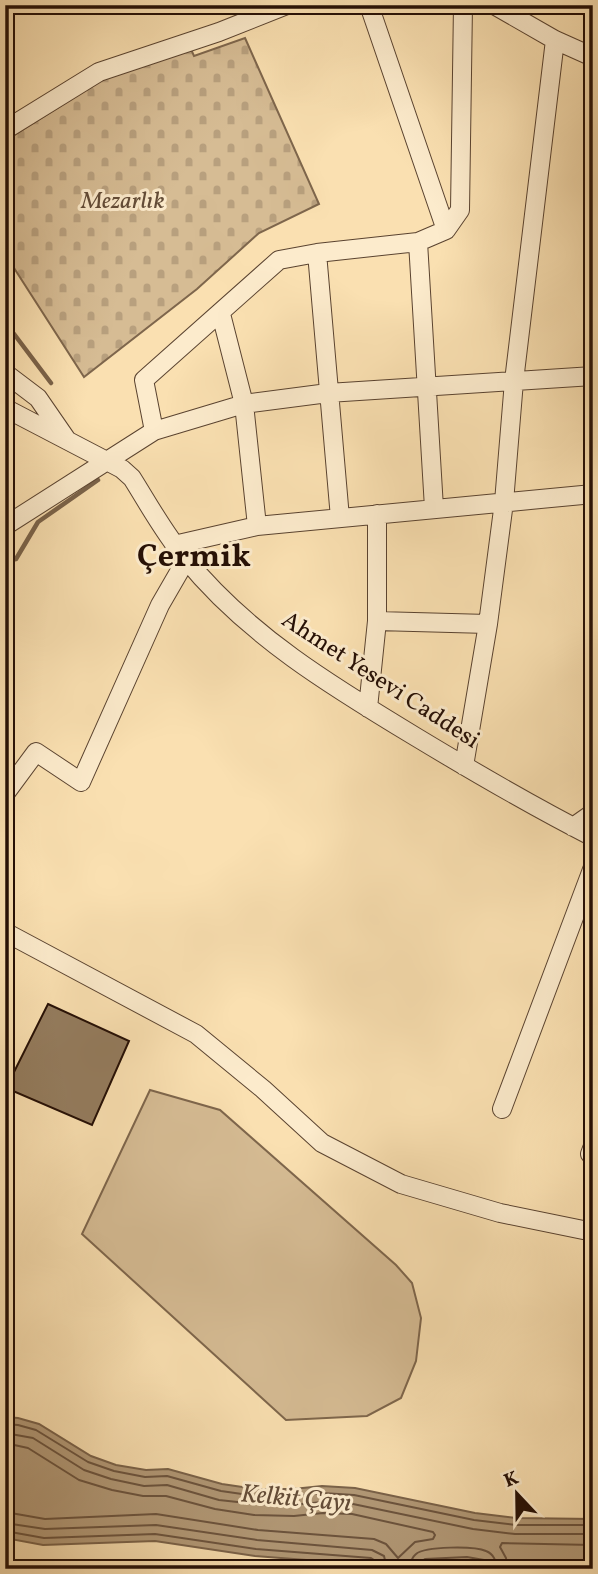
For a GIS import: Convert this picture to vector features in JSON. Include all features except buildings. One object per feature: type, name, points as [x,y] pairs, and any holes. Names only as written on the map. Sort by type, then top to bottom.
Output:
[{"type":"street","points":[[5,130],[99,72],[219,32],[287,5]]},
{"type":"street","points":[[369,5],[446,230]]},
{"type":"street","points":[[154,431],[144,380],[279,260],[418,242],[446,230],[460,210],[463,5]]},
{"type":"street","points":[[494,5],[555,40],[593,57]]},
{"type":"street","points":[[464,766],[488,624],[504,502],[514,381],[555,40]]},
{"type":"street","points":[[418,242],[433,508]]},
{"type":"street","points":[[317,253],[340,518]]},
{"type":"street","points":[[221,314],[244,404],[257,526]]},
{"type":"street","points":[[5,373],[38,398],[67,440]]},
{"type":"street","points":[[5,526],[154,431],[244,404],[328,393],[593,376]]},
{"type":"street","name":"Ahmet Yesevi Caddesi","points":[[5,408],[108,461],[132,478],[186,560],[254,628],[288,654],[368,708],[464,766],[593,837]]},
{"type":"street","points":[[174,545],[257,526],[593,494]]},
{"type":"street","points":[[368,708],[377,621],[377,514]]},
{"type":"street","points":[[5,794],[36,752],[81,782],[160,605],[186,560]]},
{"type":"street","points":[[377,621],[488,624]]},
{"type":"street","points":[[573,827],[593,813]]},
{"type":"street","points":[[502,1109],[593,867]]},
{"type":"street","points":[[5,932],[196,1034],[263,1089],[322,1143],[401,1184],[500,1213],[593,1232]]},
{"type":"green space","name":"Mezarlık","points":[[245,38],[319,204],[259,233],[197,289],[84,377],[5,254],[5,141],[111,74],[190,47],[194,56]]},
{"type":"green space","points":[[150,1090],[220,1110],[396,1265],[412,1283],[421,1318],[416,1361],[401,1398],[367,1416],[286,1420],[82,1234]]},
{"type":"water","name":"Kelkit Çayı","points":[[5,1417],[39,1424],[91,1456],[116,1465],[146,1470],[168,1469],[222,1484],[256,1489],[322,1486],[355,1488],[475,1513],[516,1518],[593,1519],[593,1569],[502,1569],[467,1564],[384,1566],[255,1556],[155,1541],[43,1545],[5,1538]]},
{"type":"waterway","points":[[5,322],[51,383]]},
{"type":"waterway","points":[[5,561],[16,559],[38,522],[98,480]]},
{"type":"district","name":"Çermik","points":[[194,558]]}]
